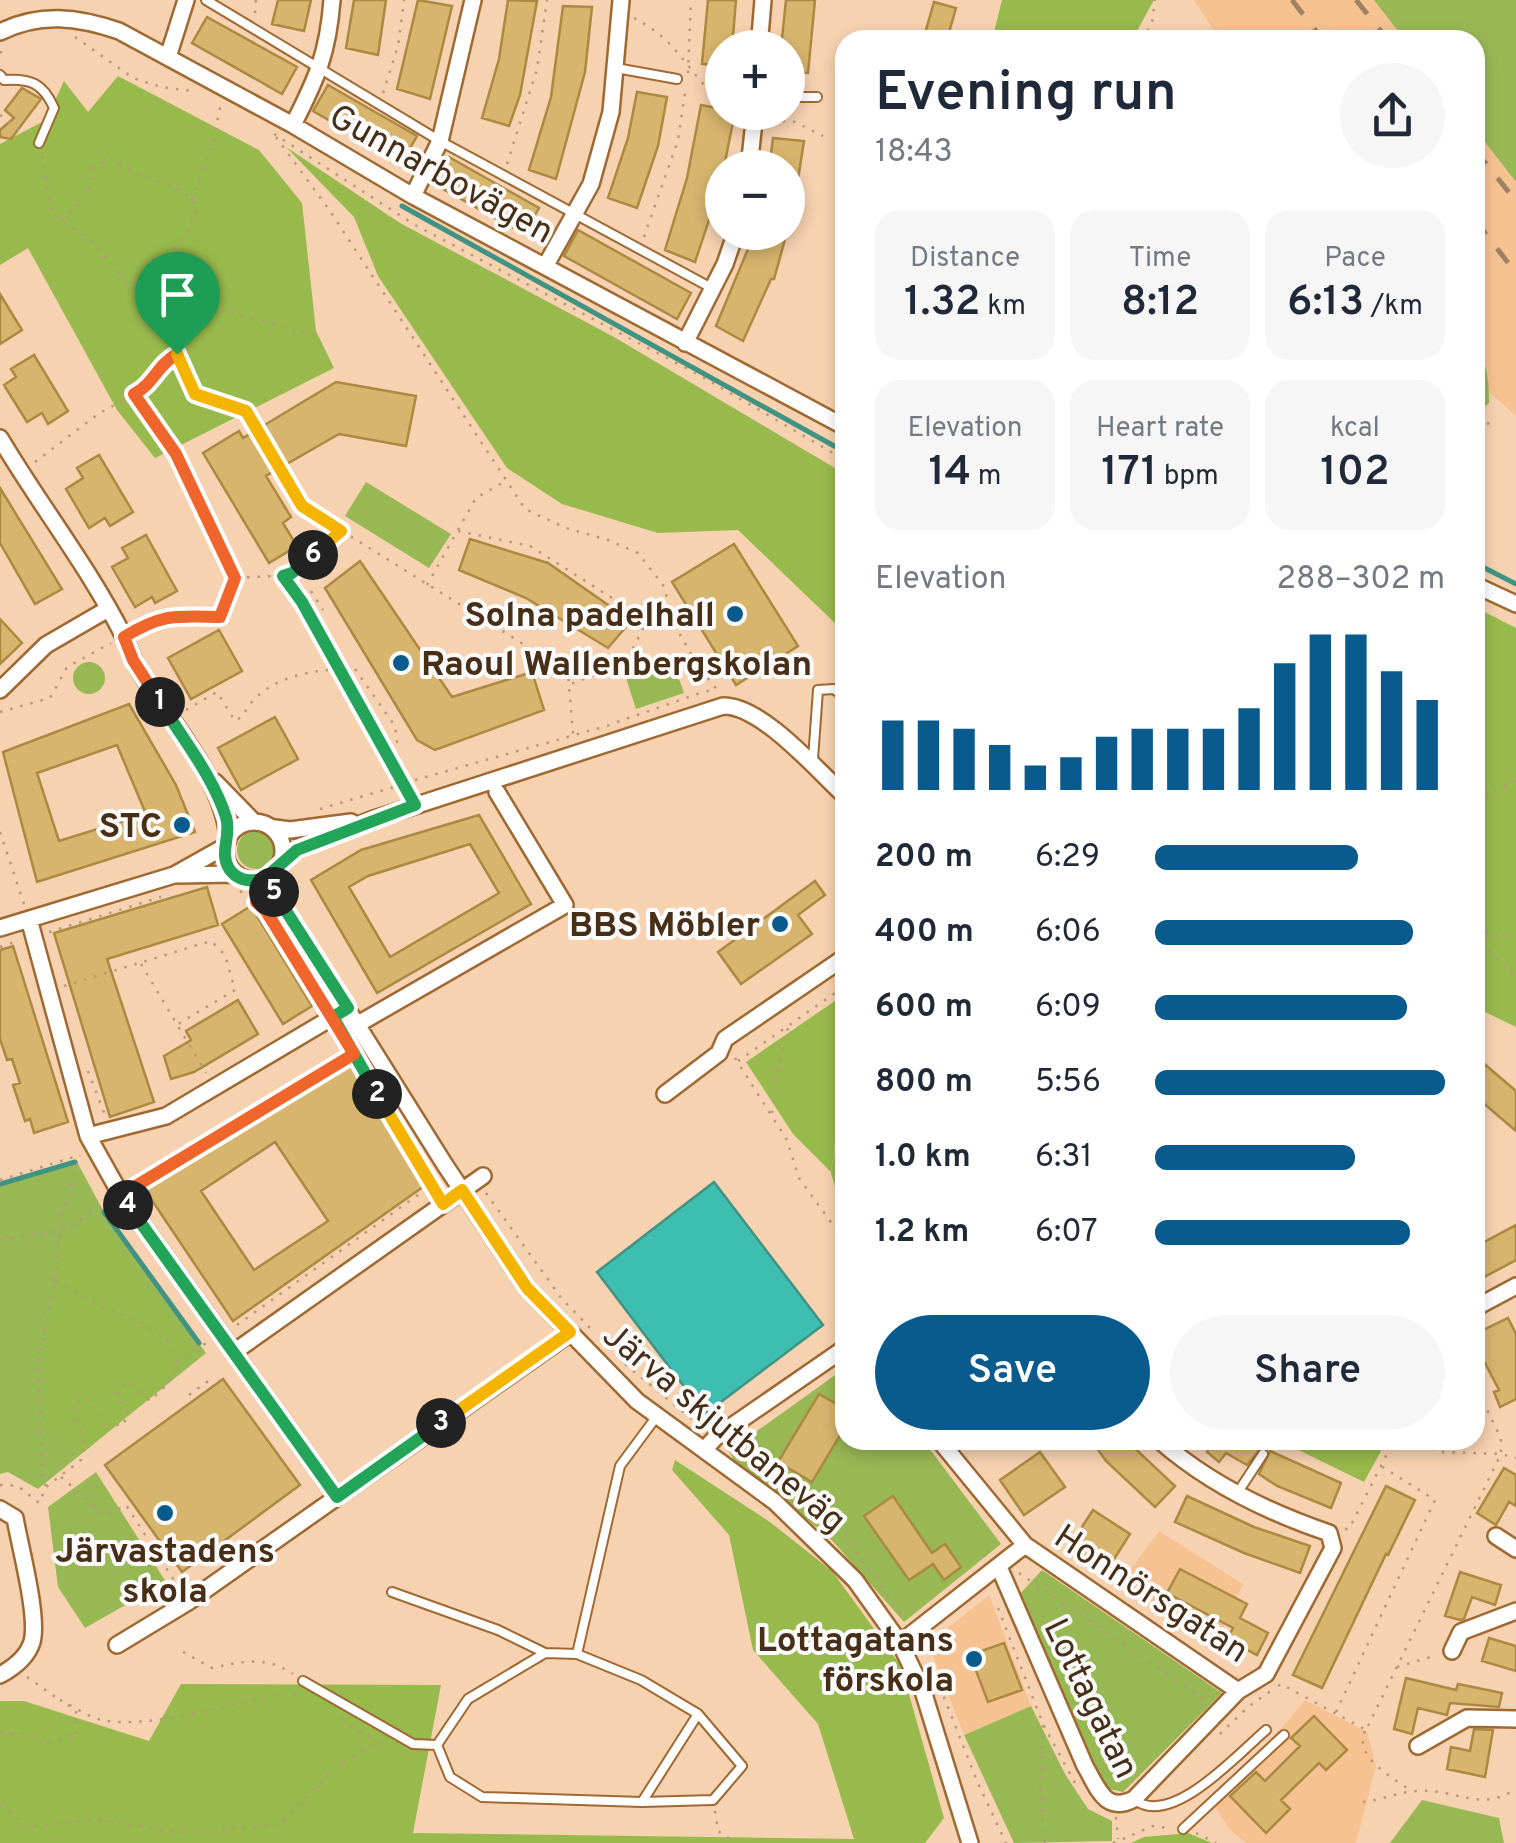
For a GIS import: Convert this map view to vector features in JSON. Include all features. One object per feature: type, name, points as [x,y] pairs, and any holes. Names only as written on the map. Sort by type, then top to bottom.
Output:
[{"type":"street","points":[[168,57],[186,0]]},
{"type":"street","points":[[293,124],[322,68],[330,38],[332,0]]},
{"type":"street","points":[[412,196],[440,140],[473,0]]},
{"type":"street","points":[[760,30],[763,0]]},
{"type":"street","points":[[546,265],[591,184],[611,112],[621,5]]},
{"type":"street","name":"Gunnarbovägen","points":[[0,32],[28,19],[88,21],[119,31],[293,124],[412,196],[835,422]]},
{"type":"street","points":[[684,343],[730,250]]},
{"type":"street","points":[[2,447],[21,471],[108,609],[133,660],[233,813],[290,830],[371,820]]},
{"type":"street","points":[[1485,590],[1516,604]]},
{"type":"street","points":[[0,690],[46,646],[108,609]]},
{"type":"street","points":[[281,862],[297,850],[371,820],[723,706],[737,706],[758,717],[835,787]]},
{"type":"street","points":[[358,1024],[565,905],[497,792]]},
{"type":"street","points":[[233,813],[225,860],[234,880]]},
{"type":"street","points":[[174,876],[226,844],[238,828],[253,821]]},
{"type":"street","points":[[0,928],[27,912],[174,876],[270,885],[281,862],[283,842],[276,828]]},
{"type":"street","name":"Järva skjutbaneväg","points":[[270,885],[340,1013],[358,1024],[527,1288],[638,1401],[775,1502],[855,1580],[900,1643],[923,1690],[970,1843]]},
{"type":"street","points":[[27,912],[41,939],[88,1136],[121,1195],[337,1497]]},
{"type":"street","points":[[666,1094],[718,1053],[725,1039],[835,963]]},
{"type":"street","points":[[88,1136],[166,1116],[340,1013]]},
{"type":"street","points":[[234,1352],[480,1178]]},
{"type":"street","points":[[1485,1303],[1516,1286]]},
{"type":"street","points":[[116,1644],[188,1602],[570,1332]]},
{"type":"street","points":[[704,1450],[716,1437],[835,1355]]},
{"type":"street","name":"Honnörsgatan","points":[[947,1450],[1025,1546],[1238,1691],[1266,1674],[1333,1548],[1329,1533]]},
{"type":"street","points":[[1170,1450],[1188,1466],[1237,1494],[1329,1533]]},
{"type":"street","points":[[0,1509],[15,1518],[34,1624],[32,1642],[6,1672]]},
{"type":"street","points":[[1496,1536],[1516,1548]]},
{"type":"street","points":[[900,1643],[1025,1546]]},
{"type":"street","name":"Lottagatan","points":[[999,1567],[1084,1766],[1116,1812],[1138,1803],[1238,1691]]},
{"type":"street","points":[[1452,1651],[1461,1632],[1516,1611]]},
{"type":"street","points":[[1418,1746],[1467,1718],[1516,1720]]},
{"type":"lane","points":[[206,0],[440,140],[706,286]]},
{"type":"lane","points":[[616,68],[677,79]]},
{"type":"lane","points":[[0,76],[4,80],[23,78],[38,83],[47,93],[54,108],[40,143]]},
{"type":"lane","points":[[805,97],[818,97]]},
{"type":"lane","points":[[283,576],[302,602],[415,805]]},
{"type":"lane","points":[[815,768],[811,751],[818,690],[835,690]]},
{"type":"lane","points":[[577,1654],[620,1466],[657,1415]]},
{"type":"lane","points":[[1237,1494],[1262,1454]]},
{"type":"lane","points":[[392,1592],[498,1630],[545,1653],[577,1654],[641,1680],[698,1714],[742,1766],[713,1800],[482,1797],[450,1776],[436,1744]]},
{"type":"lane","points":[[436,1744],[468,1699],[545,1653]]},
{"type":"lane","points":[[303,1680],[414,1744],[436,1744]]},
{"type":"lane","points":[[642,1802],[698,1714]]},
{"type":"lane","points":[[1138,1803],[1168,1806],[1194,1792],[1266,1730]]},
{"type":"lane","points":[[1183,1829],[1284,1734]]},
{"type":"path","points":[[254,27],[256,0]]},
{"type":"path","points":[[379,103],[398,46],[404,0]]},
{"type":"path","points":[[502,174],[538,69],[547,0]]},
{"type":"path","points":[[639,248],[678,140],[689,67],[692,0]]},
{"type":"path","points":[[1148,30],[1156,0]]},
{"type":"path","points":[[621,5],[672,43],[705,84]]},
{"type":"path","points":[[67,33],[88,43],[133,78],[200,92]]},
{"type":"path","points":[[192,200],[212,147],[222,101],[211,96]]},
{"type":"path","points":[[0,115],[40,143],[52,214],[91,241],[146,303],[177,354],[195,394],[246,411],[302,506],[568,672],[574,735]]},
{"type":"path","points":[[805,127],[823,136]]},
{"type":"path","points":[[268,128],[330,211],[525,509],[566,528],[632,549],[646,561],[664,585],[678,631],[696,664],[718,691]]},
{"type":"path","points":[[275,136],[415,225],[702,376],[835,454]]},
{"type":"path","points":[[60,220],[85,200],[94,167],[110,158],[135,174],[180,190],[192,200],[197,207],[191,228],[171,254],[131,287]]},
{"type":"path","points":[[146,303],[222,310],[322,337]]},
{"type":"path","points":[[21,471],[56,449],[98,414],[142,390],[163,362],[177,354]]},
{"type":"path","points":[[0,712],[44,701],[54,693],[63,672],[74,662],[152,620],[220,617],[235,578],[176,454],[134,394]]},
{"type":"path","points":[[1485,418],[1492,431]]},
{"type":"path","points":[[427,585],[476,498],[505,482]]},
{"type":"path","points":[[235,578],[292,573],[341,531]]},
{"type":"path","points":[[458,531],[530,546],[647,620],[626,663],[569,685]]},
{"type":"path","points":[[304,584],[323,610]]},
{"type":"path","points":[[626,663],[632,672]]},
{"type":"path","points":[[184,711],[217,692],[235,721],[244,716],[251,698],[275,685],[312,672],[339,669]]},
{"type":"path","points":[[355,669],[395,726],[399,754]]},
{"type":"path","points":[[316,810],[645,712]]},
{"type":"path","points":[[1485,795],[1516,780]]},
{"type":"path","points":[[0,832],[27,912]]},
{"type":"path","points":[[234,880],[266,911]]},
{"type":"path","points":[[256,902],[270,885]]},
{"type":"path","points":[[0,946],[41,939],[52,931],[166,895]]},
{"type":"path","points":[[41,939],[52,931]]},
{"type":"path","points":[[1485,933],[1516,938]]},
{"type":"path","points":[[62,987],[211,940],[225,955],[235,990],[178,1024]]},
{"type":"path","points":[[1485,943],[1516,978]]},
{"type":"path","points":[[140,962],[208,1076]]},
{"type":"path","points":[[737,1062],[835,993]]},
{"type":"path","points":[[340,1013],[354,1054],[443,1204]]},
{"type":"path","points":[[772,1114],[788,1026]]},
{"type":"path","points":[[725,1039],[772,1114],[800,1178],[835,1228]]},
{"type":"path","points":[[0,1240],[61,1231],[354,1054]]},
{"type":"path","points":[[88,1071],[98,1105],[107,1119]]},
{"type":"path","points":[[0,1180],[80,1155],[68,1189],[39,1358],[42,1479],[46,1488]]},
{"type":"path","points":[[480,1178],[562,1299],[597,1335]]},
{"type":"path","points":[[231,1329],[430,1186]]},
{"type":"path","points":[[0,1485],[18,1486],[39,1503],[46,1488],[81,1460],[86,1444],[75,1405],[83,1399],[90,1401],[108,1425],[124,1425],[127,1410],[118,1390],[124,1384],[135,1386],[150,1401],[172,1377],[176,1362],[168,1342],[155,1330],[54,1280]]},
{"type":"path","points":[[176,1362],[209,1342]]},
{"type":"path","points":[[620,1360],[703,1428]]},
{"type":"path","points":[[189,1395],[212,1379]]},
{"type":"path","points":[[1412,1791],[1385,1773],[1363,1750],[1361,1740],[1501,1454],[1502,1438],[1485,1404]]},
{"type":"path","points":[[1329,1533],[1349,1529],[1389,1450]]},
{"type":"path","points":[[1436,1450],[1516,1458]]},
{"type":"path","points":[[1336,1712],[1435,1500],[1381,1466]]},
{"type":"path","points":[[61,1478],[106,1516],[126,1504],[188,1602]]},
{"type":"path","points":[[1018,1572],[1222,1711]]},
{"type":"path","points":[[1395,1667],[1452,1651]]},
{"type":"path","points":[[184,1652],[212,1668],[245,1660],[276,1662],[303,1680]]},
{"type":"path","points":[[6,1672],[100,1720],[118,1722],[184,1715],[288,1693],[312,1697]]},
{"type":"path","points":[[1210,1745],[1248,1707],[1281,1684],[1366,1730]]},
{"type":"path","points":[[0,1733],[28,1734],[45,1745],[76,1737],[78,1714],[60,1700]]},
{"type":"path","points":[[0,1806],[30,1827],[98,1819],[179,1833],[280,1825],[331,1771],[368,1747],[384,1743],[380,1735],[367,1737],[339,1717]]},
{"type":"path","points":[[1044,1724],[1040,1792],[1044,1843]]},
{"type":"path","points":[[1363,1802],[1431,1790],[1499,1800],[1516,1789]]},
{"type":"path","points":[[713,1800],[718,1830],[736,1843]]},
{"type":"path","points":[[1138,1803],[1127,1817],[1116,1812],[1116,1842],[1153,1826],[1183,1829],[1208,1836],[1216,1843]]},
{"type":"shaded area","points":[[1194,0],[1374,0],[1397,30],[1214,30]]},
{"type":"shaded area","points":[[1485,142],[1516,182],[1516,416],[1489,392],[1485,364]]},
{"type":"shaded area","points":[[1159,1531],[1243,1584],[1213,1650],[1119,1585]]},
{"type":"shaded area","name":"Lottagatans förskola","points":[[989,1595],[1031,1706],[964,1735],[928,1644]]},
{"type":"shaded area","points":[[1305,1700],[1367,1732],[1376,1766],[1356,1843],[1246,1843],[1230,1830],[1215,1806]]},
{"type":"green space","points":[[1002,0],[1154,0],[1138,30],[994,30]]},
{"type":"green space","points":[[1374,0],[1516,0],[1516,182],[1485,142],[1485,30],[1397,30]]},
{"type":"green space","points":[[118,76],[259,150],[302,203],[316,331],[334,368],[155,458],[117,410],[28,248],[0,265],[0,144],[46,120],[64,81],[88,112]]},
{"type":"green space","points":[[286,147],[400,223],[614,337],[835,468],[835,623],[738,530],[658,533],[562,504],[507,468],[378,276],[354,217]]},
{"type":"green space","points":[[1485,365],[1488,380],[1489,403],[1485,406]]},
{"type":"green space","points":[[366,482],[451,534],[429,568],[345,516]]},
{"type":"green space","points":[[1485,612],[1516,628],[1516,1027],[1485,1012]]},
{"type":"green space","points":[[672,659],[684,693],[636,709],[625,675]]},
{"type":"green space","points":[[89,662],[100,667],[105,678],[100,689],[89,694],[78,689],[73,678],[78,667]]},
{"type":"green space","points":[[256,831],[270,836],[275,850],[270,864],[256,869],[242,864],[237,850],[242,836]]},
{"type":"green space","points":[[835,1001],[835,1143],[831,1172],[793,1134],[746,1062]]},
{"type":"green space","points":[[835,1143],[835,1187],[831,1173]]},
{"type":"green space","points":[[77,1162],[104,1212],[206,1353],[38,1489],[8,1472],[0,1474],[0,1186]]},
{"type":"green space","points":[[97,1217],[194,1353],[84,1452],[61,1431],[46,1433],[44,1355],[63,1237]]},
{"type":"green space","points":[[835,1375],[835,1450],[930,1450],[1001,1544],[904,1622],[830,1538],[734,1461],[729,1451]]},
{"type":"green space","points":[[1298,1450],[1382,1450],[1364,1482]]},
{"type":"green space","points":[[675,1460],[770,1522],[832,1571],[901,1666],[944,1818],[925,1843],[0,1843],[0,1701],[24,1701],[149,1741],[181,1684],[441,1685],[413,1833],[854,1839],[818,1724],[753,1650],[729,1535],[672,1470]]},
{"type":"green space","points":[[96,1472],[166,1582],[85,1628],[58,1587],[48,1507]]},
{"type":"green space","points":[[1042,1570],[1222,1693],[1123,1792],[1105,1788],[1019,1595]]},
{"type":"green space","points":[[1031,1706],[1065,1774],[1088,1809],[1112,1821],[1112,1841],[1014,1843],[964,1735]]},
{"type":"green space","points":[[1422,1800],[1499,1818],[1504,1843],[1390,1843]]},
{"type":"green space","points":[[1188,1833],[1212,1843],[1131,1843],[1144,1837]]},
{"type":"water","points":[[714,1182],[823,1325],[705,1414],[597,1272]]},
{"type":"building","points":[[278,0],[311,0],[304,31],[272,24]]},
{"type":"building","points":[[354,0],[386,0],[378,55],[346,48]]},
{"type":"building","points":[[418,0],[452,6],[430,99],[397,89]]},
{"type":"building","points":[[508,0],[537,1],[520,95],[509,126],[482,118],[499,59]]},
{"type":"building","points":[[708,0],[736,0],[734,30],[705,30]]},
{"type":"building","points":[[786,0],[815,0],[808,73],[805,30],[783,30]]},
{"type":"building","points":[[934,2],[956,8],[950,30],[926,30]]},
{"type":"building","points":[[563,6],[592,7],[585,72],[556,179],[529,170],[551,97]]},
{"type":"building","points":[[207,17],[297,67],[282,94],[192,43]]},
{"type":"building","points":[[328,85],[417,136],[402,162],[313,111]]},
{"type":"building","points":[[22,88],[41,99],[11,139],[0,137],[0,130],[14,118],[5,110]]},
{"type":"building","points":[[637,92],[667,97],[658,146],[637,208],[608,198],[628,138]]},
{"type":"building","points":[[701,105],[705,106],[705,130],[731,130],[727,150],[705,150],[705,232],[695,262],[665,250],[687,178]]},
{"type":"building","points":[[773,138],[804,141],[803,150],[771,150]]},
{"type":"building","points":[[449,157],[539,208],[524,234],[434,184]]},
{"type":"building","points":[[578,230],[691,293],[677,319],[564,256]]},
{"type":"building","points":[[748,250],[782,250],[774,279],[743,341],[716,326]]},
{"type":"building","points":[[0,294],[22,330],[0,344]]},
{"type":"building","points":[[34,355],[68,411],[48,424],[42,413],[27,422],[4,385],[16,377],[11,369]]},
{"type":"building","points":[[336,382],[416,396],[406,446],[339,434],[266,476],[291,517],[283,523],[297,546],[269,563],[203,453],[239,431],[243,438]]},
{"type":"building","points":[[99,455],[133,512],[110,526],[105,518],[89,528],[66,489],[83,478],[77,468]]},
{"type":"building","points":[[0,488],[62,589],[35,604],[0,543]]},
{"type":"building","points":[[146,535],[177,591],[155,603],[152,597],[135,607],[112,567],[128,558],[122,548]]},
{"type":"building","name":"Raoul Wallenbergskolan","points":[[470,539],[548,563],[631,621],[608,648],[526,598],[459,570]]},
{"type":"building","name":"Solna padelhall","points":[[734,544],[798,646],[736,685],[672,582]]},
{"type":"building","name":"Raoul Wallenbergskolan","points":[[360,561],[452,697],[532,672],[544,710],[435,750],[417,740],[325,588]]},
{"type":"building","points":[[0,619],[22,643],[0,664]]},
{"type":"building","points":[[219,630],[242,671],[191,699],[168,658]]},
{"type":"building","points":[[129,704],[176,785],[195,832],[37,882],[3,752]],"holes":[[[117,745],[146,814],[59,841],[37,773]]]},
{"type":"building","points":[[275,717],[298,759],[241,790],[218,748]]},
{"type":"building","points":[[479,815],[531,904],[377,993],[311,880],[361,850]],"holes":[[[470,844],[499,893],[390,957],[349,887],[368,876]]]},
{"type":"building","name":"BBS Möbler","points":[[815,881],[825,895],[798,915],[812,934],[741,984],[718,952]]},
{"type":"building","points":[[207,887],[218,925],[107,959],[154,1102],[110,1117],[54,933]]},
{"type":"building","points":[[251,906],[312,1006],[283,1024],[222,924]]},
{"type":"building","points":[[13,946],[68,1122],[34,1133],[30,1119],[25,1121],[13,1085],[20,1083],[12,1059],[7,1060],[0,1039],[0,950]]},
{"type":"building","points":[[238,1000],[258,1034],[194,1072],[171,1079],[164,1056],[191,1040],[186,1031]]},
{"type":"building","points":[[350,1059],[423,1187],[233,1321],[143,1187]],"holes":[[[275,1142],[328,1221],[254,1270],[201,1191]]]},
{"type":"building","points":[[1485,1065],[1516,1091],[1516,1131],[1485,1105]]},
{"type":"building","points":[[1516,1225],[1516,1260],[1485,1277],[1485,1242]]},
{"type":"building","points":[[1508,1318],[1516,1334],[1516,1399],[1500,1407],[1494,1392],[1499,1390],[1485,1363],[1485,1329]]},
{"type":"building","points":[[223,1379],[300,1485],[182,1572],[105,1465]]},
{"type":"building","points":[[819,1394],[835,1403],[835,1444],[812,1482],[778,1462]]},
{"type":"building","points":[[1098,1450],[1137,1450],[1175,1486],[1155,1507]]},
{"type":"building","points":[[1260,1450],[1247,1465],[1226,1453],[1219,1462],[1207,1452]]},
{"type":"building","points":[[1270,1451],[1341,1483],[1331,1508],[1277,1486],[1259,1474]]},
{"type":"building","points":[[1040,1452],[1065,1487],[1024,1515],[1000,1480]]},
{"type":"building","points":[[1504,1468],[1516,1475],[1516,1506],[1509,1502],[1496,1525],[1477,1513]]},
{"type":"building","points":[[1386,1486],[1415,1500],[1322,1688],[1293,1675]]},
{"type":"building","points":[[893,1496],[932,1553],[945,1544],[961,1567],[944,1580],[933,1564],[909,1580],[864,1516]]},
{"type":"building","points":[[1187,1496],[1254,1527],[1310,1546],[1300,1573],[1175,1522]]},
{"type":"building","points":[[1093,1510],[1130,1534],[1104,1575],[1066,1551]]},
{"type":"building","points":[[1180,1569],[1247,1604],[1240,1618],[1268,1633],[1257,1655],[1227,1639],[1233,1628],[1167,1593]]},
{"type":"building","points":[[1460,1572],[1501,1585],[1495,1605],[1472,1597],[1464,1619],[1445,1616]]},
{"type":"building","points":[[1489,1638],[1516,1646],[1516,1671],[1482,1661]]},
{"type":"building","points":[[1004,1643],[1022,1690],[988,1702],[970,1655]]},
{"type":"building","points":[[1406,1678],[1456,1690],[1458,1684],[1502,1693],[1499,1707],[1450,1703],[1447,1715],[1418,1708],[1412,1734],[1394,1729]]},
{"type":"building","points":[[1314,1716],[1347,1750],[1326,1770],[1319,1763],[1281,1800],[1290,1809],[1266,1833],[1230,1796],[1256,1772],[1265,1781],[1300,1746],[1291,1738]]},
{"type":"building","points":[[1474,1729],[1493,1730],[1485,1777],[1447,1769],[1451,1747],[1470,1751]]},
{"type":"waterway","points":[[402,206],[835,446]]},
{"type":"waterway","points":[[1485,568],[1516,584]]},
{"type":"waterway","points":[[0,1184],[75,1162]]},
{"type":"waterway","points":[[104,1212],[199,1343]]},
{"type":"railway","points":[[1292,0],[1315,30]]},
{"type":"railway","points":[[1356,0],[1380,30]]},
{"type":"railway","points":[[1485,162],[1516,201]]},
{"type":"railway","points":[[1485,233],[1516,273]]},
{"type":"place","name":"Solna padelhall","points":[[735,614]]},
{"type":"place","name":"Raoul Wallenbergskolan","points":[[401,663]]},
{"type":"place","name":"STC","points":[[182,825]]},
{"type":"place","name":"BBS Möbler","points":[[780,924]]},
{"type":"place","name":"Järvastadens skola","points":[[165,1513]]},
{"type":"place","name":"Lottagatans förskola","points":[[974,1659]]},
{"type":"route","points":[[177,354],[163,362],[142,390],[134,394],[176,454],[235,578],[220,617],[152,620],[124,637],[133,660],[202,768],[226,818],[228,840],[224,847],[230,870],[243,880],[265,878],[274,892],[348,1008],[333,1017],[425,1177],[443,1204],[462,1190],[527,1288],[570,1332],[337,1497],[121,1195],[354,1054],[266,911],[256,902],[274,892],[265,878],[297,850],[415,805],[302,602],[283,576],[292,573],[341,531],[302,506],[246,411],[195,394],[177,354]]}]
